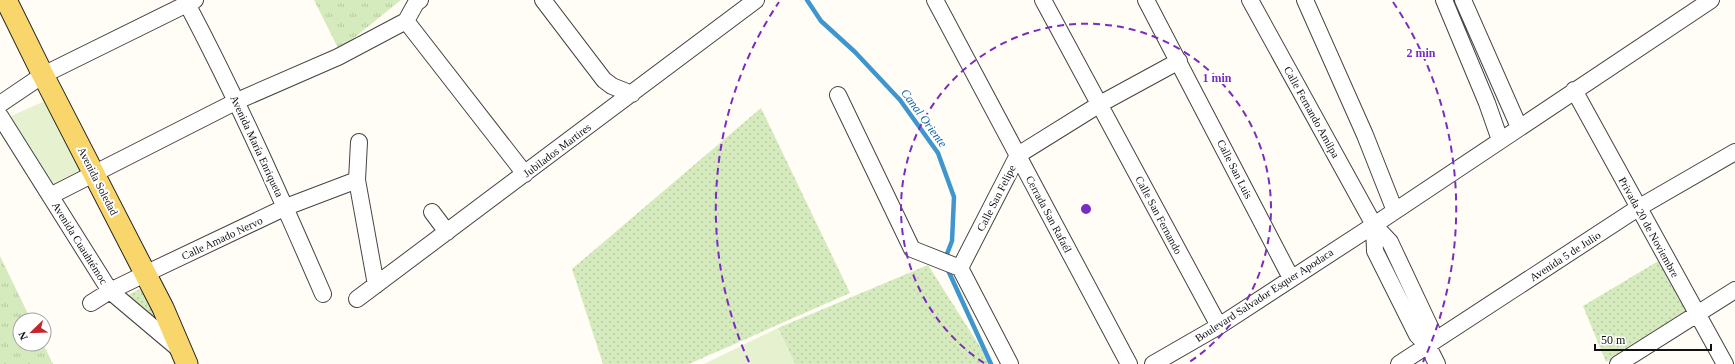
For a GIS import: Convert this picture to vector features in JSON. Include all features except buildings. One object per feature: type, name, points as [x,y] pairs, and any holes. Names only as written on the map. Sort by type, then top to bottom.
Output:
[{"type":"main road","name":"Avenida Soledad","points":[[6,0],[163,308],[185,358]]},
{"type":"street","points":[[50,196],[237,101],[338,57],[406,21],[416,3],[420,0]]},
{"type":"street","points":[[544,0],[604,80],[612,86],[632,94]]},
{"type":"street","name":"Cerrada San Rafaél","points":[[935,0],[1129,364]]},
{"type":"street","name":"Calle San Fernando","points":[[1043,0],[1219,326]]},
{"type":"street","name":"Calle San Luis","points":[[1146,0],[1291,278]]},
{"type":"street","name":"Calle Fernando Amilpa","points":[[1250,0],[1374,225]]},
{"type":"street","points":[[1305,0],[1365,135],[1395,211]]},
{"type":"street","points":[[1444,0],[1487,103],[1500,140]]},
{"type":"street","points":[[1463,0],[1519,127]]},
{"type":"street","name":"Boulevard Salvador Esquer Apodaca","points":[[1160,362],[1219,326],[1374,225],[1574,90],[1711,0]]},
{"type":"street","points":[[0,104],[43,75],[189,1]]},
{"type":"street","name":"Avenida María Enriqueta","points":[[189,1],[286,208],[323,294]]},
{"type":"street","name":"Jubilados Martires","points":[[357,299],[632,94],[745,3]]},
{"type":"street","points":[[406,21],[525,174]]},
{"type":"street","name":"Calle San Felipe","points":[[960,268],[1018,155],[1100,104],[1179,61]]},
{"type":"street","name":"Privada 20 de Noviembre","points":[[1574,90],[1725,364]]},
{"type":"street","points":[[838,96],[912,250],[960,268],[1010,364]]},
{"type":"street","name":"Avenida Cuauhtémoc","points":[[0,116],[110,291],[185,358]]},
{"type":"street","points":[[359,142],[357,180],[376,285]]},
{"type":"street","name":"Avenida 5 de Julio","points":[[1399,364],[1638,208],[1735,152]]},
{"type":"street","name":"Calle Amado Nervo","points":[[91,303],[110,291],[286,208],[357,180]]},
{"type":"street","points":[[432,212],[447,232]]},
{"type":"street","points":[[1374,225],[1375,251],[1417,335],[1428,346],[1437,364]]},
{"type":"street","points":[[1618,364],[1698,315],[1735,290]]},
{"type":"green space","points":[[314,0],[401,0],[339,50]]},
{"type":"green space","points":[[47,100],[85,169],[52,188],[11,116]]},
{"type":"green space","points":[[761,108],[850,293],[689,364],[603,364],[572,269]]},
{"type":"green space","points":[[0,256],[27,312],[12,312],[12,352],[47,352],[53,364],[0,364]]},
{"type":"green space","points":[[1660,260],[1692,315],[1606,362],[1583,306]]},
{"type":"green space","points":[[928,265],[991,364],[795,364],[778,328]]},
{"type":"green space","points":[[140,289],[155,315],[150,317],[126,296]]},
{"type":"green space","points":[[778,328],[795,364],[704,364]]},
{"type":"waterway","name":"Canal Oriente","points":[[807,0],[821,21],[855,52],[900,100],[938,153],[954,197],[952,241],[945,259]]},
{"type":"waterway","name":"Canal Oriente","points":[[947,268],[991,364]]}]
